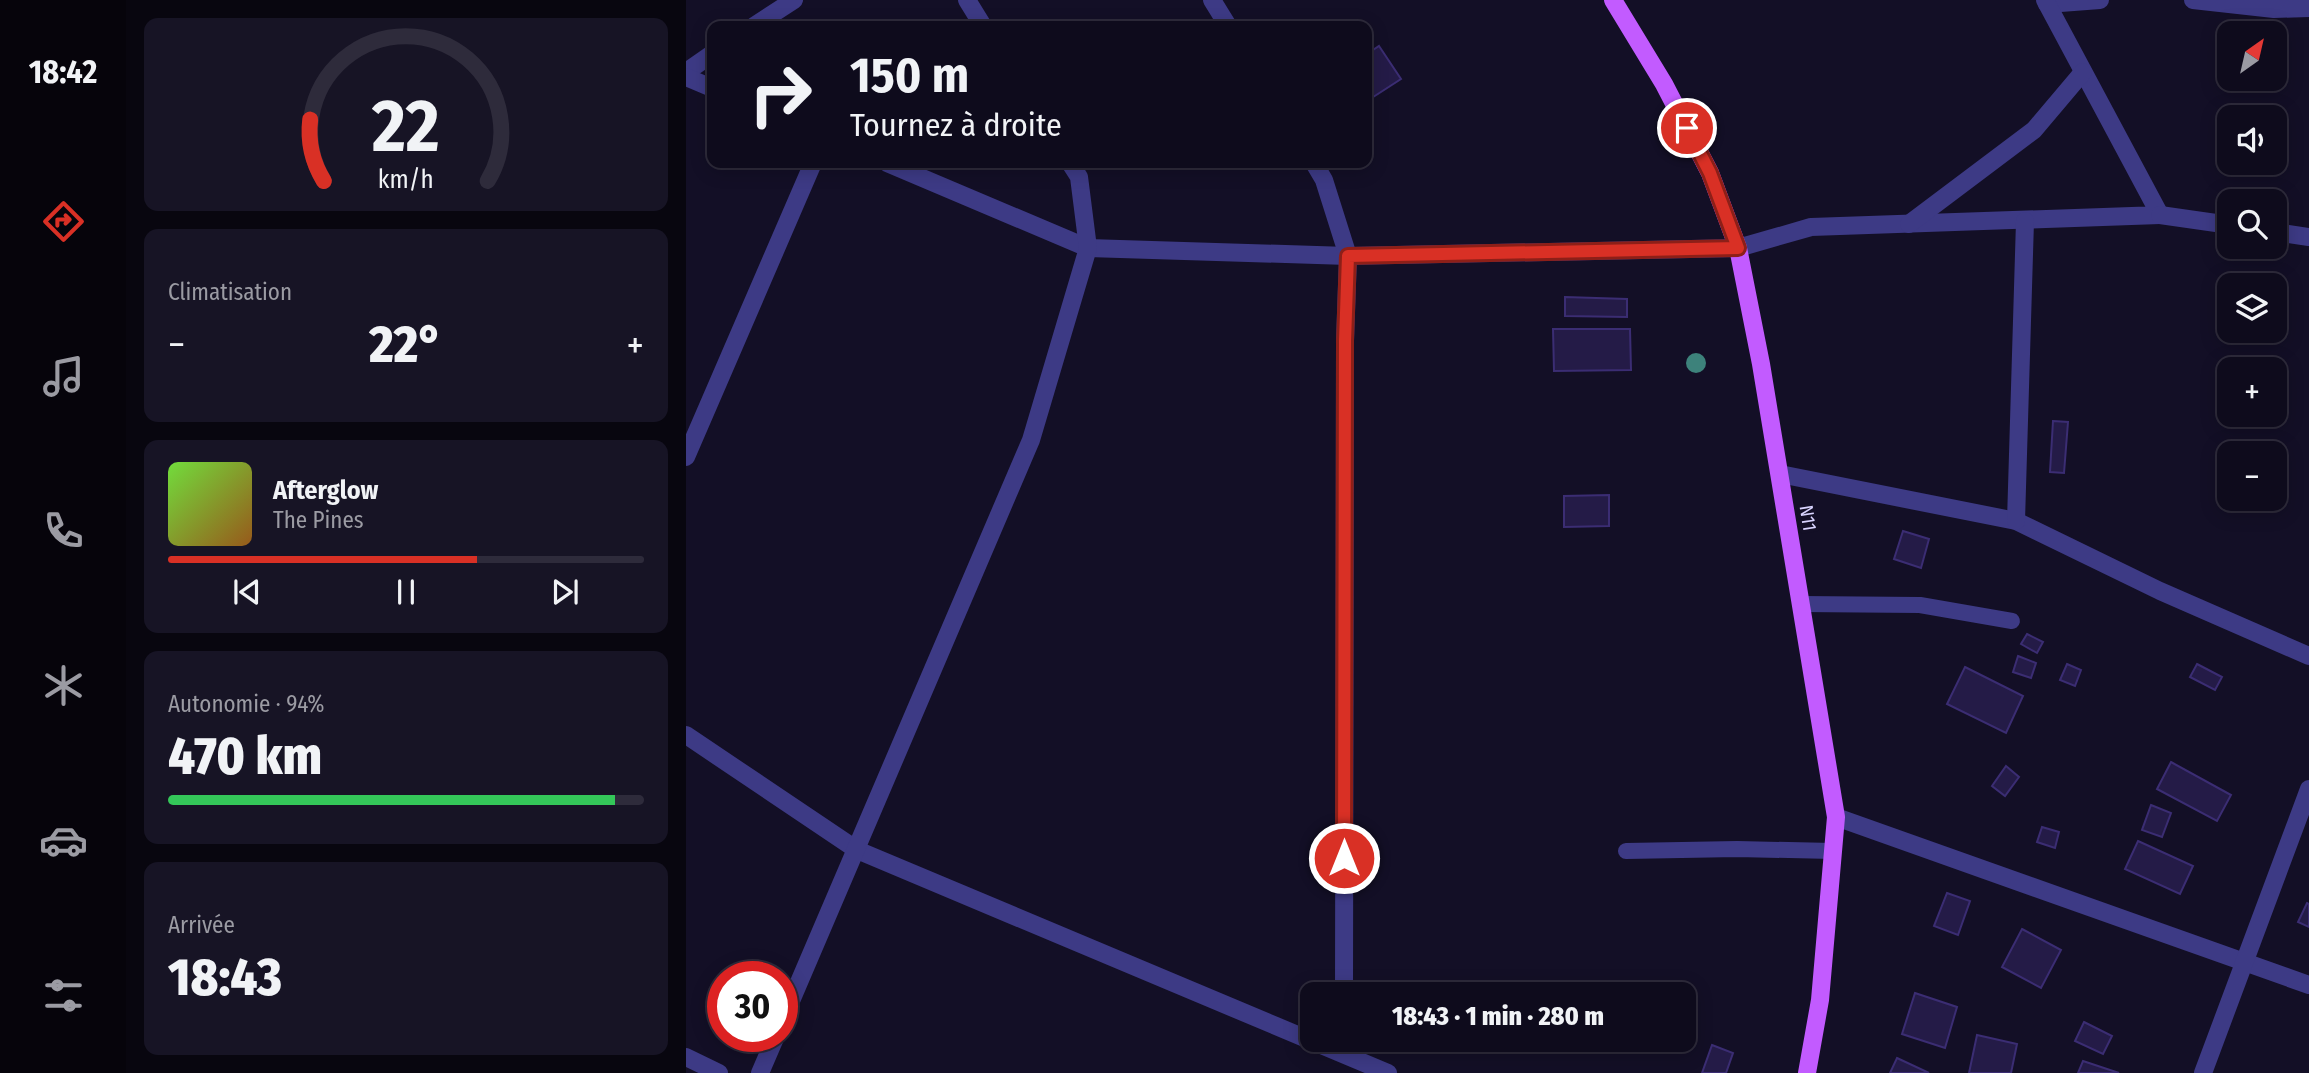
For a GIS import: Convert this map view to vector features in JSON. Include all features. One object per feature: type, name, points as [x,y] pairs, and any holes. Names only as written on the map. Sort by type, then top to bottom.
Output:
[{"type":"main road","name":"N11","points":[[1613,0],[1664,83],[1710,173],[1738,248],[1780,474],[1836,817],[1820,1000],[1807,1073]]},
{"type":"street","points":[[762,21],[794,0]]},
{"type":"street","points":[[967,0],[980,21]]},
{"type":"street","points":[[1212,0],[1225,21]]},
{"type":"street","points":[[2100,0],[2046,2],[2160,215]]},
{"type":"street","points":[[2193,0],[2274,9],[2309,9]]},
{"type":"street","points":[[707,58],[686,74],[707,85]]},
{"type":"street","points":[[1909,224],[2034,130],[2083,72]]},
{"type":"street","points":[[686,457],[811,168]]},
{"type":"street","points":[[899,168],[1088,248],[1348,256],[1738,248],[1811,227],[2160,215],[2217,223]]},
{"type":"street","points":[[798,985],[1031,440],[1088,248],[1079,177],[1073,168]]},
{"type":"street","points":[[1317,168],[1324,180],[1348,256],[1345,341],[1344,982]]},
{"type":"street","points":[[2016,521],[2025,220]]},
{"type":"street","points":[[2287,234],[2309,237]]},
{"type":"street","points":[[1780,474],[2016,521],[2161,591],[2309,656]]},
{"type":"street","points":[[686,735],[857,850],[1300,1029]]},
{"type":"street","points":[[2203,1073],[2309,789]]},
{"type":"street","points":[[1836,817],[2309,985]]},
{"type":"street","points":[[760,1073],[769,1052]]},
{"type":"street","points":[[1352,1052],[1388,1073]]},
{"type":"street","points":[[686,1057],[719,1073]]},
{"type":"lane","points":[[1801,604],[1920,605],[2012,621]]},
{"type":"lane","points":[[1626,851],[1833,851]]},
{"type":"building","points":[[1379,46],[1401,79],[1372,98],[1372,51]]},
{"type":"building","points":[[1565,297],[1627,299],[1627,317],[1565,316]]},
{"type":"building","points":[[1553,329],[1630,329],[1631,370],[1554,371]]},
{"type":"building","points":[[2053,421],[2068,422],[2064,473],[2050,472]]},
{"type":"building","points":[[1609,495],[1609,526],[1564,527],[1564,496]]},
{"type":"building","points":[[1903,531],[1929,539],[1921,568],[1894,559]]},
{"type":"building","points":[[2027,634],[2043,642],[2037,653],[2021,644]]},
{"type":"building","points":[[2018,656],[2036,663],[2031,678],[2013,672]]},
{"type":"building","points":[[2067,664],[2081,670],[2075,686],[2060,680]]},
{"type":"building","points":[[2197,664],[2222,677],[2215,690],[2190,677]]},
{"type":"building","points":[[1965,667],[2023,696],[2006,733],[1947,704]]},
{"type":"building","points":[[2171,762],[2231,795],[2217,821],[2157,789]]},
{"type":"building","points":[[2006,766],[2019,777],[2005,796],[1992,786]]},
{"type":"building","points":[[2151,805],[2171,813],[2162,837],[2142,830]]},
{"type":"building","points":[[2042,827],[2059,832],[2055,848],[2037,842]]},
{"type":"building","points":[[2138,841],[2193,866],[2180,894],[2125,869]]},
{"type":"building","points":[[1947,893],[1970,901],[1958,935],[1934,926]]},
{"type":"building","points":[[2307,903],[2309,904],[2309,927],[2298,922]]},
{"type":"building","points":[[2022,929],[2061,950],[2041,988],[2002,967]]},
{"type":"building","points":[[1915,993],[1957,1007],[1945,1048],[1902,1034]]},
{"type":"building","points":[[2084,1022],[2112,1036],[2103,1054],[2075,1041]]},
{"type":"building","points":[[1977,1035],[2017,1044],[2011,1073],[1969,1073]]},
{"type":"building","points":[[1712,1045],[1733,1053],[1726,1073],[1702,1073]]},
{"type":"building","points":[[1897,1058],[1929,1073],[1890,1073]]},
{"type":"building","points":[[2083,1061],[2119,1073],[2078,1073]]},
{"type":"route","points":[[1344,858],[1345,341],[1348,256],[1738,248],[1710,173],[1687,128]]}]
